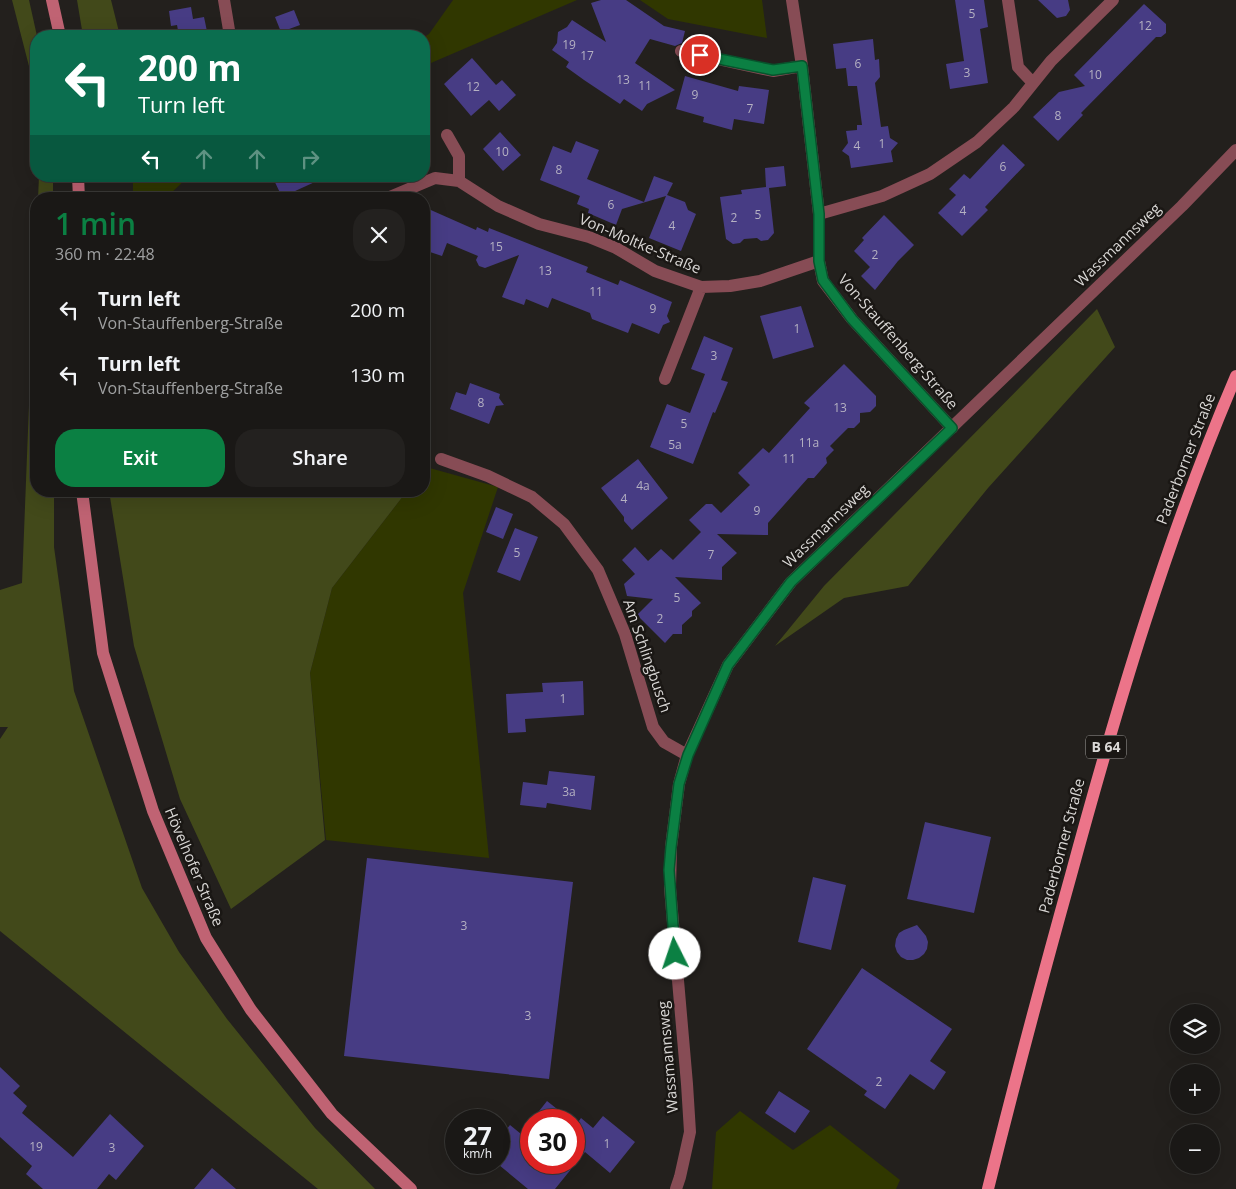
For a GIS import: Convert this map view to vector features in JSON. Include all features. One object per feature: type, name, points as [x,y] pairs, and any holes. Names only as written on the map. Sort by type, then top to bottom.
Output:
[{"type":"main road","points":[[52,0],[59,30]]},
{"type":"main road","name":"Paderborner Straße","points":[[988,1189],[1017,1072],[1103,758],[1154,594],[1214,429],[1236,376]]},
{"type":"main road","name":"Hövelhofer Straße","points":[[83,497],[103,653],[152,811],[206,938],[251,1010],[332,1114],[411,1189]]},
{"type":"street","points":[[224,0],[229,30]]},
{"type":"street","name":"Von-Stauffenberg-Straße","points":[[792,0],[802,66],[819,214],[819,261],[823,280],[852,319],[952,428]]},
{"type":"street","points":[[1008,0],[1018,67],[1033,83]]},
{"type":"street","points":[[819,214],[882,196],[930,174],[977,142],[1014,106],[1051,60],[1113,0]]},
{"type":"street","points":[[682,51],[773,70],[802,66]]},
{"type":"street","points":[[447,135],[459,156],[459,181]]},
{"type":"street","name":"Wassmannsweg","points":[[676,1189],[690,1132],[688,1084],[669,870],[679,784],[688,755],[728,665],[791,582],[1182,206],[1236,150]]},
{"type":"street","name":"Von-Moltke-Straße","points":[[430,180],[435,178],[459,181],[498,206],[539,224],[588,237],[616,248],[656,271],[700,287],[730,286],[760,281],[819,261]]},
{"type":"street","name":"Von-Moltke-Straße","points":[[402,192],[425,182]]},
{"type":"street","name":"Von-Moltke-Straße","points":[[665,379],[700,287]]},
{"type":"street","name":"Am Schlingbusch","points":[[440,459],[488,476],[532,498],[564,524],[598,570],[625,634],[653,727],[664,742],[688,755]]},
{"type":"green space","points":[[12,0],[29,0],[36,30],[30,30],[30,70]]},
{"type":"green space","points":[[77,0],[111,0],[118,30],[82,30]]},
{"type":"green space","points":[[453,0],[577,0],[430,63],[430,33]]},
{"type":"green space","points":[[640,0],[762,0],[767,38],[668,19]]},
{"type":"green space","points":[[39,182],[53,182],[53,192],[38,192]]},
{"type":"green space","points":[[133,182],[183,182],[172,192],[133,192]]},
{"type":"green space","points":[[1097,309],[1115,347],[988,488],[908,586],[844,598],[775,646],[824,586]]},
{"type":"green space","points":[[30,380],[30,497],[54,497],[54,547],[74,691],[142,888],[179,952],[227,1019],[315,1128],[375,1189],[318,1189],[0,931],[0,739],[8,727],[0,727],[0,590],[22,583]]},
{"type":"green space","points":[[430,468],[498,487],[463,593],[489,858],[326,840],[310,673],[332,588],[402,497],[430,497]]},
{"type":"green space","points":[[110,497],[402,497],[332,588],[310,673],[325,840],[231,909],[180,799],[134,646]]},
{"type":"green space","points":[[740,1111],[793,1150],[830,1125],[900,1180],[896,1189],[712,1189],[716,1132]]},
{"type":"building","points":[[601,0],[626,0],[664,26],[685,31],[682,43],[675,46],[650,39],[635,63],[675,90],[647,104],[642,111],[624,99],[620,104],[584,80],[566,67],[569,62],[552,50],[557,43],[558,32],[567,27],[572,20],[606,42],[591,3]]},
{"type":"building","points":[[955,0],[984,0],[988,27],[980,29],[988,83],[950,89],[946,64],[964,61]]},
{"type":"building","points":[[1038,0],[1068,0],[1070,10],[1066,16],[1057,18]]},
{"type":"building","points":[[1144,4],[1166,24],[1166,33],[1161,37],[1156,37],[1081,113],[1083,115],[1058,141],[1033,117],[1059,92],[1085,86],[1074,75]]},
{"type":"building","points":[[191,7],[193,19],[204,17],[207,30],[178,30],[177,25],[171,26],[169,11]]},
{"type":"building","points":[[294,10],[300,25],[286,30],[280,30],[275,17]]},
{"type":"building","points":[[873,39],[875,60],[879,59],[880,77],[875,83],[881,127],[888,126],[890,138],[898,143],[891,151],[893,162],[851,168],[849,156],[842,151],[848,143],[846,131],[857,130],[857,125],[862,125],[857,86],[848,86],[846,68],[836,69],[833,44]]},
{"type":"building","points":[[472,58],[496,85],[502,80],[516,95],[499,111],[489,100],[471,116],[444,84]]},
{"type":"building","points":[[685,76],[738,91],[739,86],[769,90],[764,124],[734,119],[732,130],[703,122],[704,117],[676,109]]},
{"type":"building","points":[[500,132],[521,155],[503,171],[483,149]]},
{"type":"building","points":[[576,141],[599,150],[587,179],[644,202],[654,176],[673,183],[667,195],[685,202],[688,210],[696,214],[681,251],[649,238],[666,196],[622,209],[616,225],[588,213],[589,209],[577,204],[580,196],[540,180],[553,146],[571,153]]},
{"type":"building","points":[[1003,144],[1025,165],[985,207],[988,210],[962,236],[938,213],[956,195],[949,189],[964,174],[970,179]]},
{"type":"building","points":[[784,166],[786,186],[769,188],[774,233],[768,240],[761,241],[757,238],[744,239],[740,243],[733,244],[726,239],[720,197],[742,194],[741,190],[766,187],[765,168]]},
{"type":"building","points":[[275,182],[315,182],[293,192],[280,192]]},
{"type":"building","points":[[430,210],[476,230],[477,227],[488,232],[489,228],[588,267],[586,272],[618,285],[620,280],[672,302],[667,316],[670,322],[663,325],[659,334],[632,323],[628,333],[592,319],[590,313],[552,298],[548,308],[526,299],[524,305],[502,297],[519,255],[485,268],[479,266],[476,260],[478,256],[447,243],[442,256],[430,252]]},
{"type":"building","points":[[884,215],[914,245],[898,261],[875,290],[861,276],[870,267],[854,251],[864,240],[862,238]]},
{"type":"building","points":[[801,306],[814,347],[773,359],[760,316]]},
{"type":"building","points":[[704,336],[733,348],[721,380],[728,382],[715,413],[713,412],[693,464],[650,447],[667,404],[690,413],[705,374],[691,369]]},
{"type":"building","points":[[844,364],[876,396],[876,406],[870,412],[860,413],[860,422],[854,428],[848,428],[830,446],[834,450],[826,458],[827,463],[814,478],[808,478],[768,523],[768,535],[717,534],[737,553],[722,567],[722,580],[675,577],[701,603],[692,611],[692,616],[682,625],[682,634],[673,634],[665,643],[637,615],[653,599],[627,596],[624,584],[635,574],[622,560],[635,547],[648,561],[661,549],[673,560],[701,532],[689,520],[706,504],[712,504],[721,513],[750,485],[738,473],[763,448],[769,453],[810,408],[804,403]]},
{"type":"building","points":[[470,383],[500,394],[499,398],[504,405],[496,406],[489,424],[450,409],[456,392],[466,395]]},
{"type":"building","points":[[638,459],[668,498],[632,530],[601,488]]},
{"type":"building","points":[[496,507],[513,514],[503,539],[486,532]]},
{"type":"building","points":[[515,528],[538,537],[520,581],[497,572]]},
{"type":"building","points":[[583,681],[584,715],[525,719],[526,732],[508,733],[506,694],[543,692],[542,683]]},
{"type":"building","points":[[549,771],[595,776],[591,810],[547,803],[546,808],[520,805],[523,782],[547,785]]},
{"type":"building","points":[[925,822],[991,837],[974,913],[907,899]]},
{"type":"building","points":[[367,858],[573,882],[549,1079],[344,1056]]},
{"type":"building","points":[[813,877],[846,885],[831,950],[798,942]]},
{"type":"building","points":[[917,925],[926,936],[928,942],[927,949],[919,958],[907,960],[897,952],[895,946],[896,939],[899,933]]},
{"type":"building","points":[[862,968],[952,1029],[930,1061],[946,1072],[934,1090],[910,1074],[885,1109],[864,1095],[867,1091],[807,1049]]},
{"type":"building","points":[[0,1067],[20,1086],[13,1093],[27,1106],[22,1113],[73,1157],[110,1114],[144,1146],[116,1180],[109,1174],[97,1189],[43,1189],[26,1174],[32,1166],[0,1137]]},
{"type":"building","points":[[779,1091],[810,1111],[795,1133],[765,1113]]},
{"type":"building","points":[[547,1101],[557,1109],[541,1109]]},
{"type":"building","points":[[603,1116],[635,1142],[610,1173],[585,1152],[585,1121],[593,1128]]},
{"type":"building","points":[[510,1125],[520,1133],[520,1174],[567,1174],[555,1189],[528,1189],[510,1174]]},
{"type":"building","points":[[212,1168],[236,1189],[194,1189]]},
{"type":"route","points":[[675,954],[669,870],[679,784],[688,755],[728,665],[791,582],[952,428],[852,319],[823,280],[819,261],[819,214],[802,66],[773,70],[700,55]]}]
